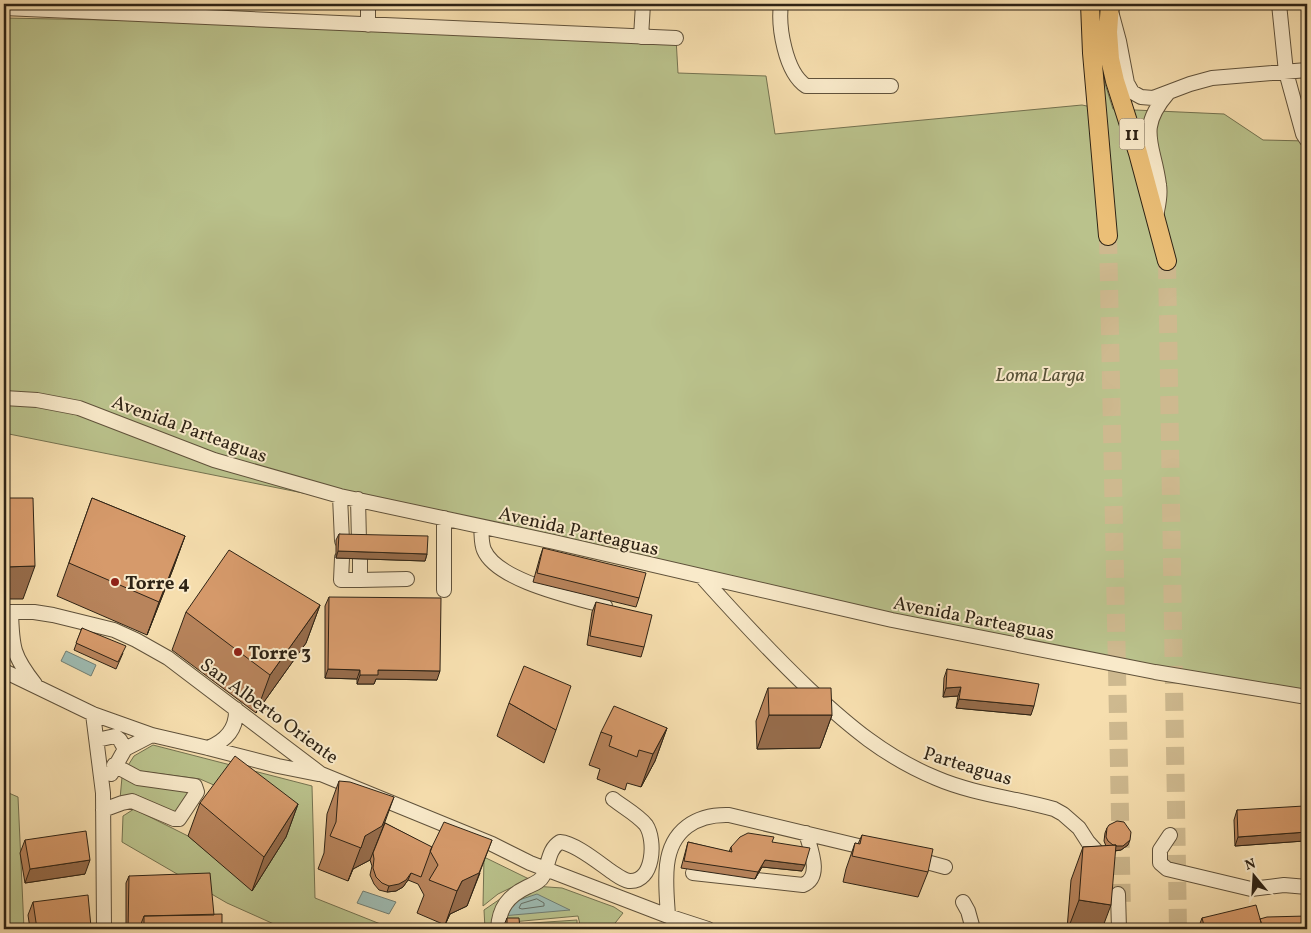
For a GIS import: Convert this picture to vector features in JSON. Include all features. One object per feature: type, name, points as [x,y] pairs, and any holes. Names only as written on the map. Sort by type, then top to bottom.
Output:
[{"type":"main road","name":"11","points":[[1090,4],[1092,53],[1108,236]]},
{"type":"main road","name":"11","points":[[1110,4],[1108,32],[1113,74],[1156,216],[1167,261]]},
{"type":"street","points":[[368,4],[368,25]]},
{"type":"street","points":[[641,37],[643,4]]},
{"type":"street","points":[[781,4],[780,18],[784,44],[792,69],[806,86],[892,86]]},
{"type":"street","points":[[1110,4],[1125,76],[1129,88],[1136,95],[1146,98],[1168,93],[1212,78],[1307,70]]},
{"type":"street","points":[[1279,4],[1286,72],[1303,134],[1307,140]]},
{"type":"street","points":[[4,8],[110,8],[368,25],[676,38]]},
{"type":"street","points":[[1156,216],[1160,199],[1160,186],[1149,142],[1150,120],[1154,111],[1168,93]]},
{"type":"street","name":"Avenida Parteaguas","points":[[4,398],[37,400],[80,408],[214,460],[340,496],[892,620],[1155,672],[1307,697]]},
{"type":"street","points":[[340,496],[342,541]]},
{"type":"street","points":[[358,499],[359,541]]},
{"type":"street","points":[[444,518],[444,590]]},
{"type":"street","points":[[481,527],[484,549],[489,558],[501,570],[540,587],[605,606]]},
{"type":"street","points":[[342,558],[341,580],[407,579]]},
{"type":"street","points":[[360,559],[360,580]]},
{"type":"street","name":"Parteaguas","points":[[701,576],[752,633],[800,680],[847,724],[876,746],[904,764],[938,779],[974,790],[1054,809],[1079,828],[1088,842],[1100,854]]},
{"type":"street","points":[[7,612],[14,650],[37,687]]},
{"type":"street","name":"San Alberto Oriente","points":[[7,612],[53,614],[114,630],[168,658],[321,774],[492,844],[546,869],[703,928]]},
{"type":"street","points":[[4,671],[92,714],[152,735],[278,766],[321,774]]},
{"type":"street","points":[[208,748],[228,736],[237,719],[236,708]]},
{"type":"street","points":[[92,714],[103,793],[104,929]]},
{"type":"street","points":[[103,793],[114,766],[125,749],[152,735]]},
{"type":"street","points":[[97,740],[115,736],[120,740],[125,749]]},
{"type":"street","points":[[103,810],[132,801],[174,819],[179,819],[197,792],[195,786],[138,778],[114,766]]},
{"type":"street","points":[[498,929],[500,913],[507,900],[540,880],[546,869],[552,848],[557,843],[563,842],[572,846],[623,879],[634,881],[644,875],[649,868],[652,845],[647,828],[644,823],[613,799]]},
{"type":"street","points":[[668,916],[666,878],[669,853],[680,833],[694,821],[705,816],[729,815],[945,866]]},
{"type":"street","points":[[693,873],[803,885],[809,883],[813,876],[814,863],[806,833]]},
{"type":"street","points":[[1170,835],[1160,850],[1160,863],[1167,869],[1251,889],[1284,885],[1307,887]]},
{"type":"street","points":[[1118,894],[1119,929]]},
{"type":"street","points":[[963,902],[968,911],[973,929]]},
{"type":"green space","name":"Loma Larga","points":[[4,18],[368,25],[676,38],[678,73],[766,76],[775,134],[1082,105],[1101,109],[1101,71],[1113,109],[1224,114],[1263,140],[1307,141],[1307,695],[703,579],[308,494],[4,433]]},
{"type":"green space","points":[[153,745],[312,786],[315,898],[393,929],[285,929],[227,903],[122,842],[123,816],[134,809],[188,836],[252,890],[223,789],[200,779],[139,771],[127,767],[134,756]]},
{"type":"green space","points":[[122,777],[189,790],[193,794],[179,814],[136,795],[120,799]]},
{"type":"green space","points":[[4,791],[18,797],[24,929],[4,929]]},
{"type":"green space","points":[[484,857],[529,879],[498,894],[483,906]]},
{"type":"green space","points":[[534,886],[562,888],[614,907],[623,913],[612,927],[581,929],[578,916],[501,923],[501,929],[485,929],[484,910],[503,897]]},
{"type":"green space","points":[[577,920],[577,929],[517,929],[517,924]]},
{"type":"water","points":[[66,651],[96,665],[91,676],[61,661]]},
{"type":"water","points":[[363,891],[396,902],[389,914],[357,903]]},
{"type":"water","points":[[537,894],[570,910],[502,916],[507,904]]},
{"type":"building","points":[[4,498],[33,498],[35,566],[4,567]]},
{"type":"building","points":[[92,498],[185,536],[159,602],[69,563]]},
{"type":"building","points":[[339,534],[428,536],[427,554],[338,551]]},
{"type":"building","points":[[543,548],[646,573],[639,598],[537,573]]},
{"type":"building","points":[[229,550],[320,605],[270,675],[186,612]]},
{"type":"building","points":[[329,597],[441,598],[440,671],[378,670],[378,675],[360,675],[360,670],[328,669]]},
{"type":"building","points":[[596,602],[652,615],[644,647],[590,636]]},
{"type":"building","points":[[82,628],[126,646],[118,662],[76,643]]},
{"type":"building","points":[[524,666],[571,686],[556,730],[509,703]]},
{"type":"building","points":[[947,669],[1039,684],[1034,706],[959,699],[961,687],[946,688]]},
{"type":"building","points":[[768,688],[831,688],[832,715],[769,715]]},
{"type":"building","points":[[614,706],[667,728],[653,754],[639,750],[637,757],[609,746],[612,736],[601,732]]},
{"type":"building","points":[[235,756],[298,804],[264,857],[200,803]]},
{"type":"building","points":[[339,781],[350,782],[394,797],[382,826],[365,836],[361,848],[330,836],[336,822]]},
{"type":"building","points":[[1304,806],[1307,832],[1238,837],[1237,810]]},
{"type":"building","points":[[1117,821],[1124,822],[1131,832],[1130,840],[1123,846],[1113,845],[1106,837],[1109,825]]},
{"type":"building","points":[[444,822],[492,840],[479,873],[462,881],[457,891],[429,880],[438,865],[430,851]]},
{"type":"building","points":[[385,823],[432,847],[421,877],[411,873],[406,880],[389,886],[382,883],[376,877],[373,868],[373,853]]},
{"type":"building","points":[[86,831],[90,860],[30,869],[25,840]]},
{"type":"building","points":[[748,833],[774,837],[772,842],[810,848],[805,865],[765,860],[758,872],[684,861],[688,842],[732,852],[731,847],[740,837]]},
{"type":"building","points":[[862,835],[933,849],[928,872],[852,856],[855,843],[860,844]]},
{"type":"building","points":[[1116,845],[1111,905],[1079,900],[1083,847]]},
{"type":"building","points":[[210,873],[214,915],[144,916],[139,929],[128,929],[129,876]]},
{"type":"building","points":[[88,895],[91,927],[37,929],[33,902]]},
{"type":"building","points":[[1256,905],[1263,929],[1217,929],[1216,926],[1205,929],[1202,918]]},
{"type":"building","points":[[222,914],[222,929],[144,929],[144,916]]},
{"type":"building","points":[[1307,916],[1307,929],[1263,929],[1260,919],[1267,917]]},
{"type":"building","points":[[507,918],[519,918],[520,929],[507,929]]},
{"type":"tunnel","points":[[1108,236],[1122,911]]},
{"type":"tunnel","points":[[1167,261],[1178,929]]},
{"type":"place","name":"Torre 4","points":[[115,582]]},
{"type":"place","name":"Torre 3","points":[[238,652]]}]
